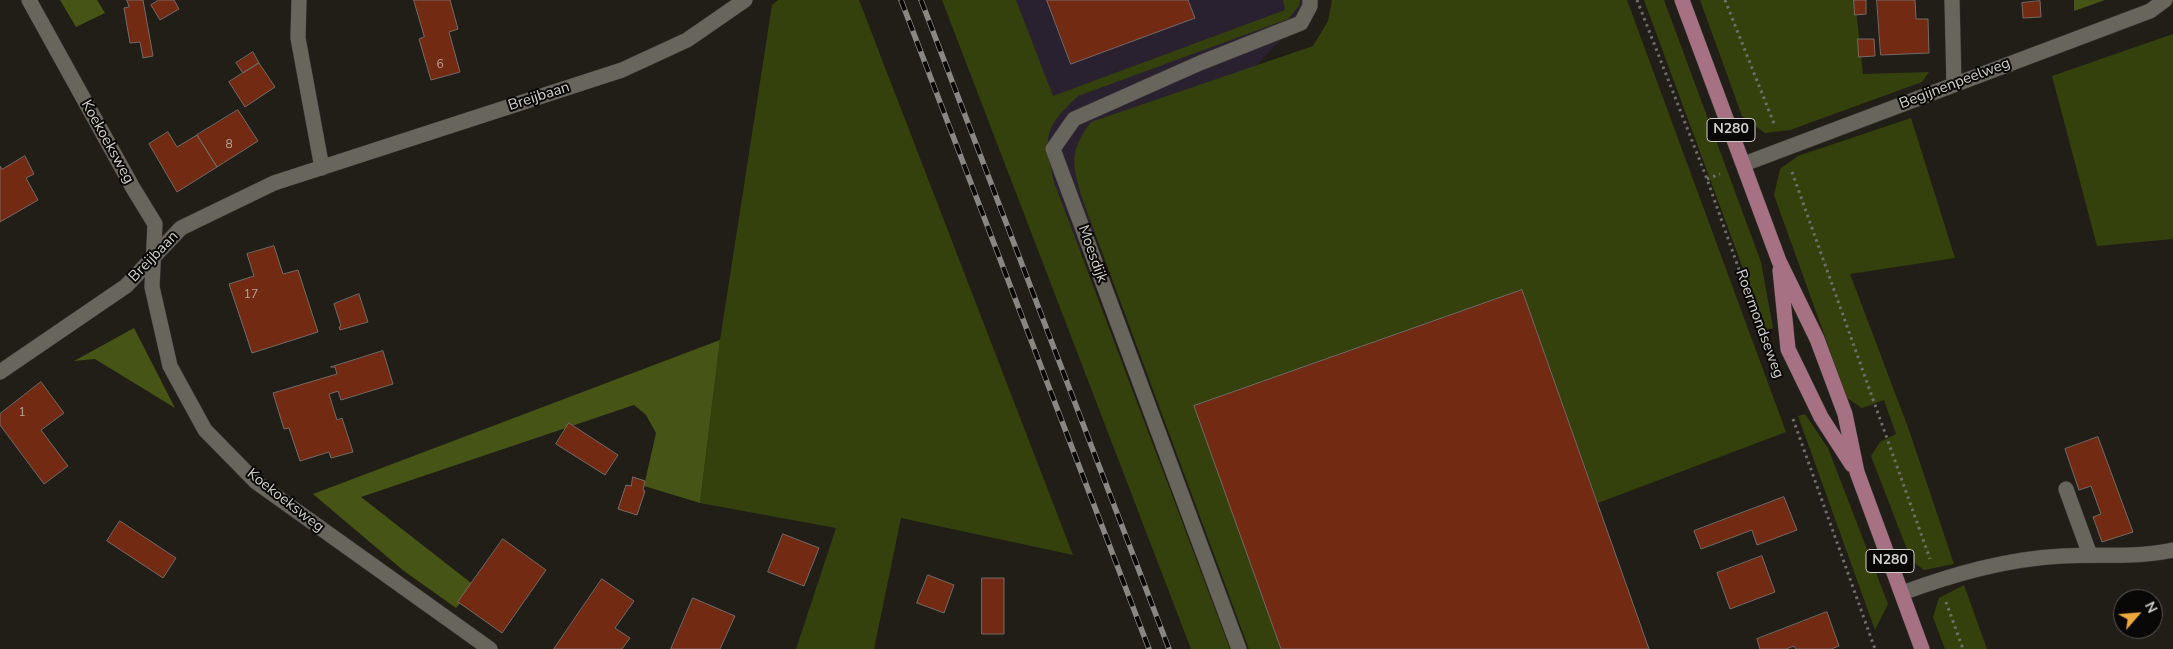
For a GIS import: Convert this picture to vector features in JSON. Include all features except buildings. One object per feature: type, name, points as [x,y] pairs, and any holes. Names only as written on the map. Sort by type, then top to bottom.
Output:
[{"type":"main road","name":"Roermondseweg","points":[[1682,0],[1779,261],[1817,339],[1845,414],[1857,472],[1922,649]]},
{"type":"main road","name":"Roermondseweg","points":[[1779,261],[1788,349],[1821,417],[1857,472]]},
{"type":"street","name":"Koekoeksweg","points":[[29,0],[132,188],[155,224],[152,287],[170,366],[205,430],[256,482],[490,649]]},
{"type":"street","points":[[299,0],[298,38],[322,168]]},
{"type":"street","name":"Breijbaan","points":[[0,372],[126,286],[182,228],[274,184],[622,70],[687,40],[745,0]]},
{"type":"street","name":"Moesdijk","points":[[1239,649],[1053,149],[1074,119],[1200,63],[1301,23],[1310,6],[1310,0]]},
{"type":"street","points":[[1952,0],[1954,84]]},
{"type":"street","name":"Begijnenpeelweg","points":[[1744,164],[2150,11],[2165,0]]},
{"type":"street","points":[[2066,489],[2090,555]]},
{"type":"street","points":[[1902,593],[1976,568],[2006,562],[2060,556],[2157,554],[2173,550]]},
{"type":"path","name":"Roermondseweg","points":[[1637,0],[1707,179],[1760,329]]},
{"type":"path","points":[[1725,0],[1784,149],[1963,649]]},
{"type":"path","points":[[1791,413],[1875,649]]},
{"type":"shaded area","points":[[983,0],[1319,0],[1077,254]]},
{"type":"green space","points":[[60,0],[97,0],[105,13],[76,27]]},
{"type":"green space","points":[[778,0],[859,0],[1073,555],[901,518],[874,649],[796,649],[836,528],[700,503],[720,340],[772,5]]},
{"type":"green space","points":[[942,0],[1016,0],[1053,96],[1285,10],[1283,0],[1300,0],[1299,6],[1288,19],[1078,96],[1052,126],[1048,143],[1054,182],[1230,649],[1191,649]]},
{"type":"green space","points":[[1332,0],[1627,0],[1786,432],[1598,503],[1522,290],[1195,406],[1281,649],[1249,649],[1082,198],[1076,176],[1074,158],[1079,141],[1091,122],[1313,46],[1328,21]]},
{"type":"green space","points":[[1644,0],[1664,0],[1761,262],[1773,328],[1766,331]]},
{"type":"green space","points":[[1700,0],[1855,0],[1863,74],[1929,72],[1922,82],[1790,130],[1765,133],[1742,116]]},
{"type":"green space","points":[[2074,0],[2105,0],[2074,11]]},
{"type":"green space","points":[[2173,34],[2173,239],[2097,246],[2052,76]]},
{"type":"green space","points":[[1911,118],[1955,258],[1850,274],[1909,430],[1954,564],[1924,570],[1911,560],[1871,456],[1880,442],[1896,434],[1884,400],[1862,408],[1847,398],[1774,195],[1780,169],[1798,156]]},
{"type":"green space","points":[[134,328],[175,408],[95,359],[74,361]]},
{"type":"green space","points":[[720,340],[700,503],[644,486],[656,433],[646,415],[634,405],[361,497],[475,586],[456,608],[404,571],[313,494]]},
{"type":"green space","points":[[1805,414],[1828,448],[1888,604],[1875,630],[1798,416]]},
{"type":"green space","points":[[1964,585],[1987,649],[1945,649],[1933,617],[1939,598]]},
{"type":"railway","points":[[901,0],[1149,649]]},
{"type":"railway","points":[[921,0],[1169,649]]}]
